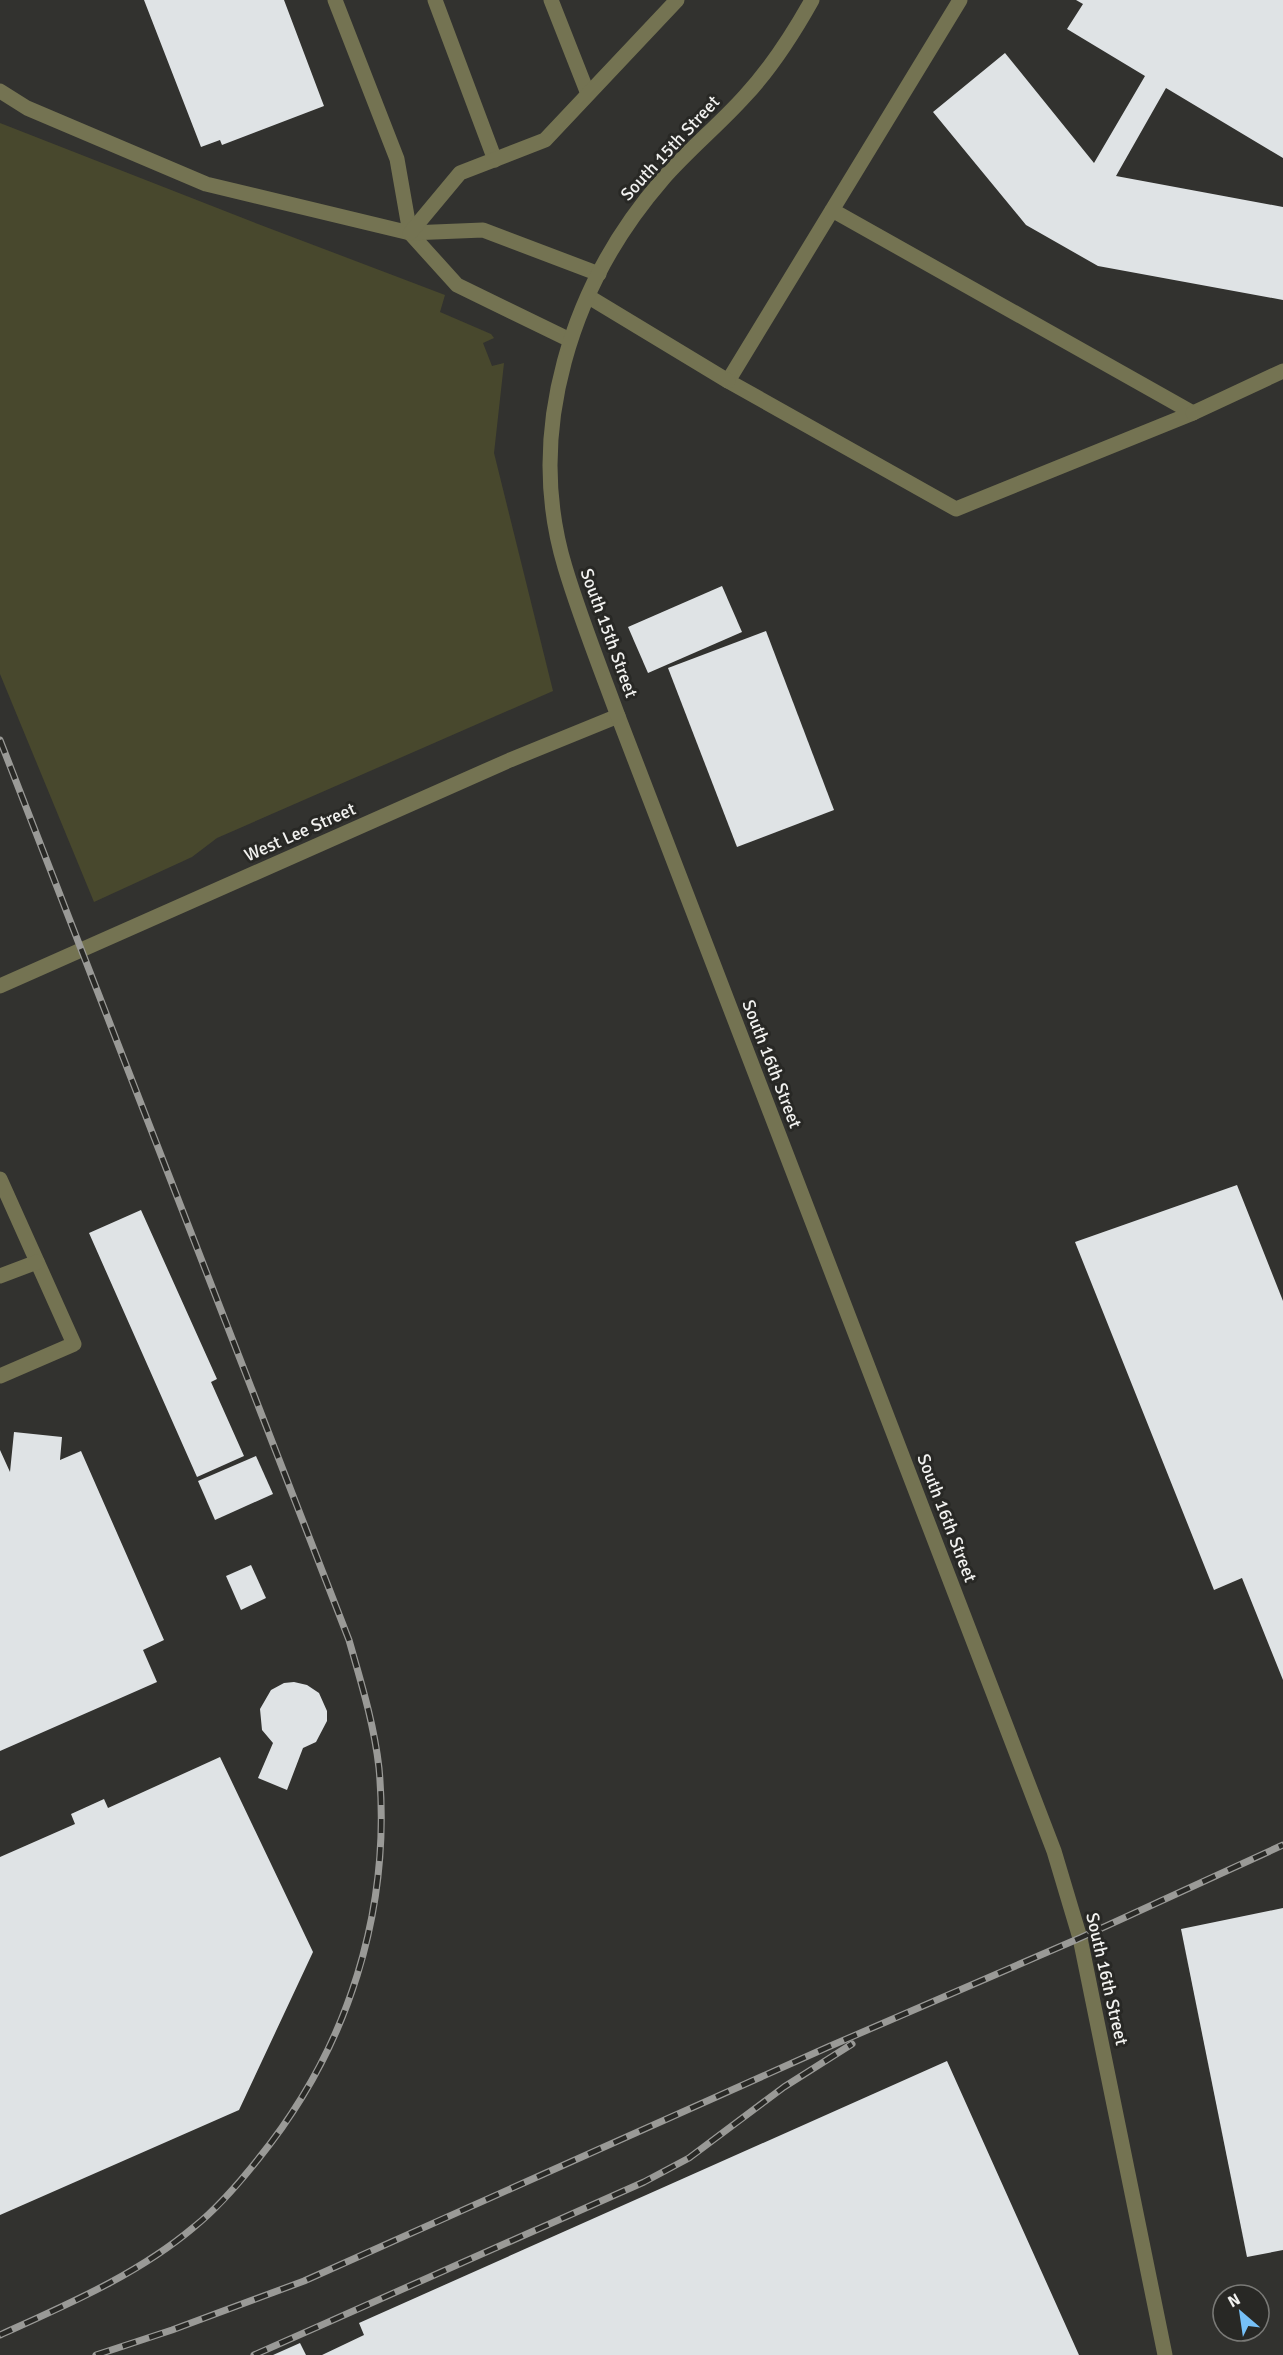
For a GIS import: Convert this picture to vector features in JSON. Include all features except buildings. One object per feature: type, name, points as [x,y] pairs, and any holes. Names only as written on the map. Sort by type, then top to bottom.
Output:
[{"type":"street","points":[[335,0],[397,159],[411,232],[457,285],[570,340]]},
{"type":"street","points":[[435,0],[495,160]]},
{"type":"street","points":[[551,0],[588,94]]},
{"type":"street","name":"South 15th Street","points":[[618,716],[564,566],[551,496],[550,440],[555,395],[570,340],[598,274],[631,219],[663,179],[770,68],[812,0]]},
{"type":"street","points":[[728,381],[960,0]]},
{"type":"street","points":[[411,232],[460,173],[544,140],[670,3]]},
{"type":"street","points":[[0,91],[27,108],[206,184],[411,232],[483,230],[598,274]]},
{"type":"street","points":[[832,210],[1193,413]]},
{"type":"street","points":[[589,297],[728,381],[956,509],[1193,413],[1283,370]]},
{"type":"street","name":"West Lee Street","points":[[0,986],[510,760],[618,716]]},
{"type":"street","name":"South 16th Street","points":[[618,716],[1054,1851],[1080,1938],[1165,2355]]},
{"type":"street","points":[[0,1179],[74,1344],[0,1376]]},
{"type":"street","points":[[0,1276],[37,1262]]},
{"type":"shaded area","points":[[0,123],[445,295],[440,312],[491,334],[494,338],[483,343],[492,366],[504,363],[494,453],[553,691],[217,838],[192,857],[94,902],[0,674]]},
{"type":"railway","points":[[0,740],[349,1640],[374,1735],[379,1768],[381,1821],[378,1873],[370,1925],[357,1975],[340,2024],[317,2071],[290,2115],[259,2158],[212,2211],[149,2260],[101,2287],[0,2335]]},
{"type":"railway","points":[[96,2355],[172,2330],[304,2281],[828,2047],[1080,1938],[1283,1845]]},
{"type":"railway","points":[[254,2355],[644,2182],[689,2158],[784,2087],[852,2044]]}]
